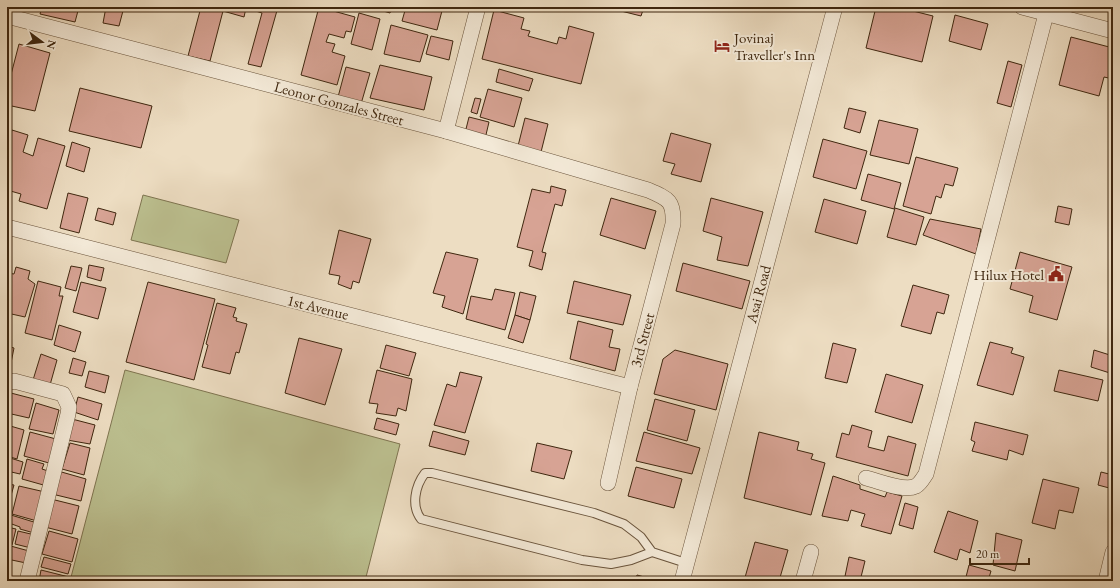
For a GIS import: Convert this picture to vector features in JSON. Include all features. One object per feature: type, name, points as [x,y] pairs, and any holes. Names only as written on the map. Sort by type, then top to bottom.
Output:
[{"type":"street","points":[[446,131],[478,7]]},
{"type":"street","name":"Asai Road","points":[[682,581],[835,7]]},
{"type":"street","points":[[1022,7],[1113,31]]},
{"type":"street","points":[[866,478],[904,488],[914,486],[921,482],[926,474],[1046,14]]},
{"type":"street","name":"Leonor Gonzales Street","points":[[7,16],[446,131],[648,190],[667,200]]},
{"type":"street","name":"3rd Street","points":[[608,482],[630,387],[673,224],[672,205],[667,200]]},
{"type":"street","name":"1st Avenue","points":[[7,227],[630,387]]},
{"type":"street","points":[[7,383],[14,381],[63,394],[69,407],[27,581]]},
{"type":"street","points":[[804,581],[811,552]]},
{"type":"street","points":[[1106,581],[1113,552]]},
{"type":"lane","points":[[652,552],[631,560],[611,564],[582,560],[422,519],[418,514],[415,504],[417,489],[425,474],[432,473],[594,513],[624,524],[641,537],[652,552],[686,563]]},
{"type":"green space","points":[[143,195],[239,220],[226,263],[131,240]]},
{"type":"green space","points":[[125,370],[400,444],[365,581],[70,581]]},
{"type":"building","points":[[42,7],[79,7],[75,22],[40,14]]},
{"type":"building","points":[[106,7],[124,7],[119,26],[103,23]]},
{"type":"building","points":[[201,7],[278,7],[261,67],[248,64],[262,13],[246,8],[244,17],[223,11],[210,61],[188,56]]},
{"type":"building","points":[[319,7],[355,17],[351,32],[346,31],[344,38],[329,34],[326,42],[335,44],[332,52],[345,56],[337,85],[301,75]]},
{"type":"building","points":[[370,7],[392,7],[390,13]]},
{"type":"building","points":[[406,7],[443,7],[437,30],[402,21]]},
{"type":"building","points":[[605,7],[644,7],[641,16]]},
{"type":"building","points":[[876,7],[897,7],[933,16],[922,62],[866,48]]},
{"type":"building","points":[[494,10],[524,18],[521,29],[530,31],[528,36],[557,44],[559,37],[566,39],[569,26],[594,33],[581,84],[482,59]]},
{"type":"building","points":[[359,13],[380,19],[372,50],[351,44]]},
{"type":"building","points":[[955,15],[988,24],[981,50],[949,41]]},
{"type":"building","points":[[391,25],[428,35],[420,62],[384,54]]},
{"type":"building","points":[[431,36],[453,41],[449,60],[426,54]]},
{"type":"building","points":[[1071,37],[1113,48],[1113,79],[1104,77],[1099,96],[1059,85]]},
{"type":"building","points":[[19,44],[50,53],[35,111],[7,105],[7,90]]},
{"type":"building","points":[[1008,61],[1022,65],[1011,107],[997,103]]},
{"type":"building","points":[[380,65],[432,77],[424,110],[370,98]]},
{"type":"building","points":[[346,67],[370,73],[361,104],[338,97]]},
{"type":"building","points":[[499,69],[533,79],[529,91],[496,82]]},
{"type":"building","points":[[80,88],[152,106],[141,148],[69,131]]},
{"type":"building","points":[[488,89],[522,98],[514,127],[480,117]]},
{"type":"building","points":[[475,98],[481,99],[477,114],[471,112]]},
{"type":"building","points":[[849,108],[866,112],[860,133],[844,128]]},
{"type":"building","points":[[469,117],[489,122],[485,139],[465,133]]},
{"type":"building","points":[[525,118],[548,124],[541,152],[518,146]]},
{"type":"building","points":[[879,120],[918,129],[909,164],[870,155]]},
{"type":"building","points":[[12,130],[28,135],[23,152],[33,156],[38,138],[65,146],[47,209],[19,201],[21,194],[7,190],[7,149]]},
{"type":"building","points":[[671,133],[711,144],[701,182],[671,174],[675,164],[663,161]]},
{"type":"building","points":[[823,139],[867,151],[856,189],[813,177]]},
{"type":"building","points":[[72,142],[90,148],[84,172],[66,166]]},
{"type":"building","points":[[916,157],[958,168],[953,186],[945,184],[941,198],[936,196],[931,214],[903,206]]},
{"type":"building","points":[[868,174],[901,183],[894,209],[861,200]]},
{"type":"building","points":[[551,186],[566,190],[562,206],[555,204],[542,252],[546,253],[542,270],[529,266],[533,251],[517,247],[532,189],[550,193]]},
{"type":"building","points":[[68,193],[88,198],[79,233],[60,228]]},
{"type":"building","points":[[611,198],[656,211],[645,249],[600,235]]},
{"type":"building","points":[[711,198],[763,212],[748,266],[717,260],[722,237],[703,231]]},
{"type":"building","points":[[824,199],[866,211],[857,244],[815,232]]},
{"type":"building","points":[[1058,206],[1072,209],[1069,225],[1055,222]]},
{"type":"building","points":[[98,208],[116,213],[113,225],[95,220]]},
{"type":"building","points":[[895,208],[924,217],[916,245],[887,237]]},
{"type":"building","points":[[930,219],[981,229],[976,254],[923,235]]},
{"type":"building","points":[[339,230],[371,239],[359,283],[353,281],[351,289],[338,284],[340,276],[329,274]]},
{"type":"building","points":[[446,252],[478,259],[463,314],[442,307],[445,296],[433,293]]},
{"type":"building","points":[[1020,252],[1072,267],[1057,320],[1029,312],[1033,296],[1010,289]]},
{"type":"building","points":[[683,263],[750,281],[742,309],[676,291]]},
{"type":"building","points":[[89,265],[104,268],[101,281],[87,277]]},
{"type":"building","points":[[71,266],[82,268],[76,291],[65,288]]},
{"type":"building","points":[[16,267],[30,271],[28,279],[35,284],[25,317],[7,313],[7,273],[14,274]]},
{"type":"building","points":[[38,281],[61,287],[59,296],[63,296],[52,340],[25,333]]},
{"type":"building","points":[[574,281],[631,295],[623,325],[567,313]]},
{"type":"building","points":[[81,282],[106,288],[98,319],[73,312]]},
{"type":"building","points":[[148,282],[215,299],[194,380],[126,362]]},
{"type":"building","points":[[913,285],[949,295],[944,314],[937,312],[931,334],[901,326]]},
{"type":"building","points":[[495,289],[515,293],[505,330],[466,319],[471,296],[492,300]]},
{"type":"building","points":[[520,292],[536,296],[530,320],[515,315]]},
{"type":"building","points":[[217,303],[236,308],[233,317],[237,318],[236,321],[247,324],[239,353],[236,352],[230,374],[202,367],[208,345],[206,344]]},
{"type":"building","points":[[515,315],[530,320],[523,343],[508,338]]},
{"type":"building","points":[[578,321],[613,330],[609,347],[620,349],[615,371],[570,359]]},
{"type":"building","points":[[59,325],[81,332],[75,352],[54,345]]},
{"type":"building","points":[[299,338],[342,349],[325,405],[285,393]]},
{"type":"building","points":[[990,342],[1013,348],[1011,353],[1024,357],[1013,395],[977,385]]},
{"type":"building","points":[[833,343],[856,349],[847,383],[825,378]]},
{"type":"building","points":[[386,345],[416,353],[409,376],[380,368]]},
{"type":"building","points":[[7,346],[14,348],[10,368],[7,367]]},
{"type":"building","points":[[675,350],[728,364],[716,410],[654,394],[663,359]]},
{"type":"building","points":[[1094,350],[1113,356],[1113,374],[1091,367]]},
{"type":"building","points":[[41,354],[57,360],[50,385],[33,380]]},
{"type":"building","points":[[73,358],[86,362],[82,376],[69,373]]},
{"type":"building","points":[[377,370],[412,379],[406,411],[398,408],[396,416],[376,413],[378,404],[369,403]]},
{"type":"building","points":[[1059,370],[1103,380],[1098,401],[1054,391]]},
{"type":"building","points":[[89,371],[109,376],[105,393],[85,387]]},
{"type":"building","points":[[460,372],[482,377],[465,433],[434,425],[447,384],[456,387]]},
{"type":"building","points":[[886,374],[923,385],[912,423],[875,412]]},
{"type":"building","points":[[7,392],[34,399],[29,418],[7,413]]},
{"type":"building","points":[[78,397],[102,404],[98,420],[74,412]]},
{"type":"building","points":[[655,399],[695,410],[687,441],[647,430]]},
{"type":"building","points":[[36,403],[59,410],[53,434],[29,429]]},
{"type":"building","points":[[377,418],[399,424],[396,435],[374,429]]},
{"type":"building","points":[[72,419],[95,425],[90,444],[67,440]]},
{"type":"building","points":[[975,422],[1028,435],[1023,455],[1009,450],[1007,460],[972,451],[975,442],[971,440]]},
{"type":"building","points":[[7,425],[24,430],[17,459],[7,456]]},
{"type":"building","points":[[852,425],[872,431],[868,447],[884,451],[888,436],[916,444],[908,476],[836,457],[842,433],[849,435]]},
{"type":"building","points":[[433,431],[469,441],[465,455],[429,446]]},
{"type":"building","points":[[30,432],[56,439],[49,463],[24,456]]},
{"type":"building","points":[[644,432],[700,448],[692,474],[636,461]]},
{"type":"building","points":[[759,432],[799,442],[797,450],[813,454],[811,459],[825,463],[811,515],[744,498]]},
{"type":"building","points":[[70,443],[90,448],[84,475],[62,469]]},
{"type":"building","points":[[537,443],[572,451],[564,479],[531,471]]},
{"type":"building","points":[[7,457],[23,462],[20,474],[7,471]]},
{"type":"building","points":[[27,459],[44,464],[42,469],[51,472],[47,486],[22,479]]},
{"type":"building","points":[[636,467],[682,479],[674,508],[628,496]]},
{"type":"building","points":[[58,471],[86,479],[81,501],[52,494]]},
{"type":"building","points":[[1101,472],[1113,475],[1113,489],[1098,485]]},
{"type":"building","points":[[833,476],[860,485],[860,489],[885,497],[887,492],[902,496],[891,534],[861,526],[865,514],[851,510],[848,521],[822,516]]},
{"type":"building","points":[[1043,479],[1079,488],[1073,513],[1059,510],[1055,529],[1032,523]]},
{"type":"building","points":[[7,484],[14,485],[10,499],[7,498]]},
{"type":"building","points":[[19,486],[45,492],[37,521],[12,514]]},
{"type":"building","points":[[51,499],[79,506],[72,534],[45,527]]},
{"type":"building","points":[[905,503],[918,507],[913,529],[899,525]]},
{"type":"building","points":[[948,511],[978,521],[970,553],[960,549],[957,560],[934,552]]},
{"type":"building","points":[[11,515],[37,523],[34,533],[20,529],[20,527],[9,523]]},
{"type":"building","points":[[7,527],[16,529],[12,545],[7,544]]},
{"type":"building","points":[[18,531],[35,535],[31,548],[15,544]]},
{"type":"building","points":[[49,531],[78,539],[72,562],[42,554]]},
{"type":"building","points":[[996,533],[1022,540],[1015,571],[993,565]]},
{"type":"building","points":[[755,542],[788,550],[779,581],[744,581]]},
{"type":"building","points":[[7,545],[29,551],[26,563],[7,559]]},
{"type":"building","points":[[44,557],[71,564],[68,574],[41,567]]},
{"type":"building","points":[[849,557],[865,561],[860,581],[844,581]]},
{"type":"building","points":[[969,565],[991,571],[988,581],[965,581]]},
{"type":"building","points":[[41,570],[69,577],[68,581],[39,581]]},
{"type":"building","points":[[637,575],[659,581],[635,581]]},
{"type":"building","points":[[7,577],[19,580],[19,581],[7,581]]},
{"type":"place","name":"Jovinaj Traveller's Inn","points":[[722,46]]},
{"type":"place","name":"Hilux Hotel","points":[[1056,274]]}]
